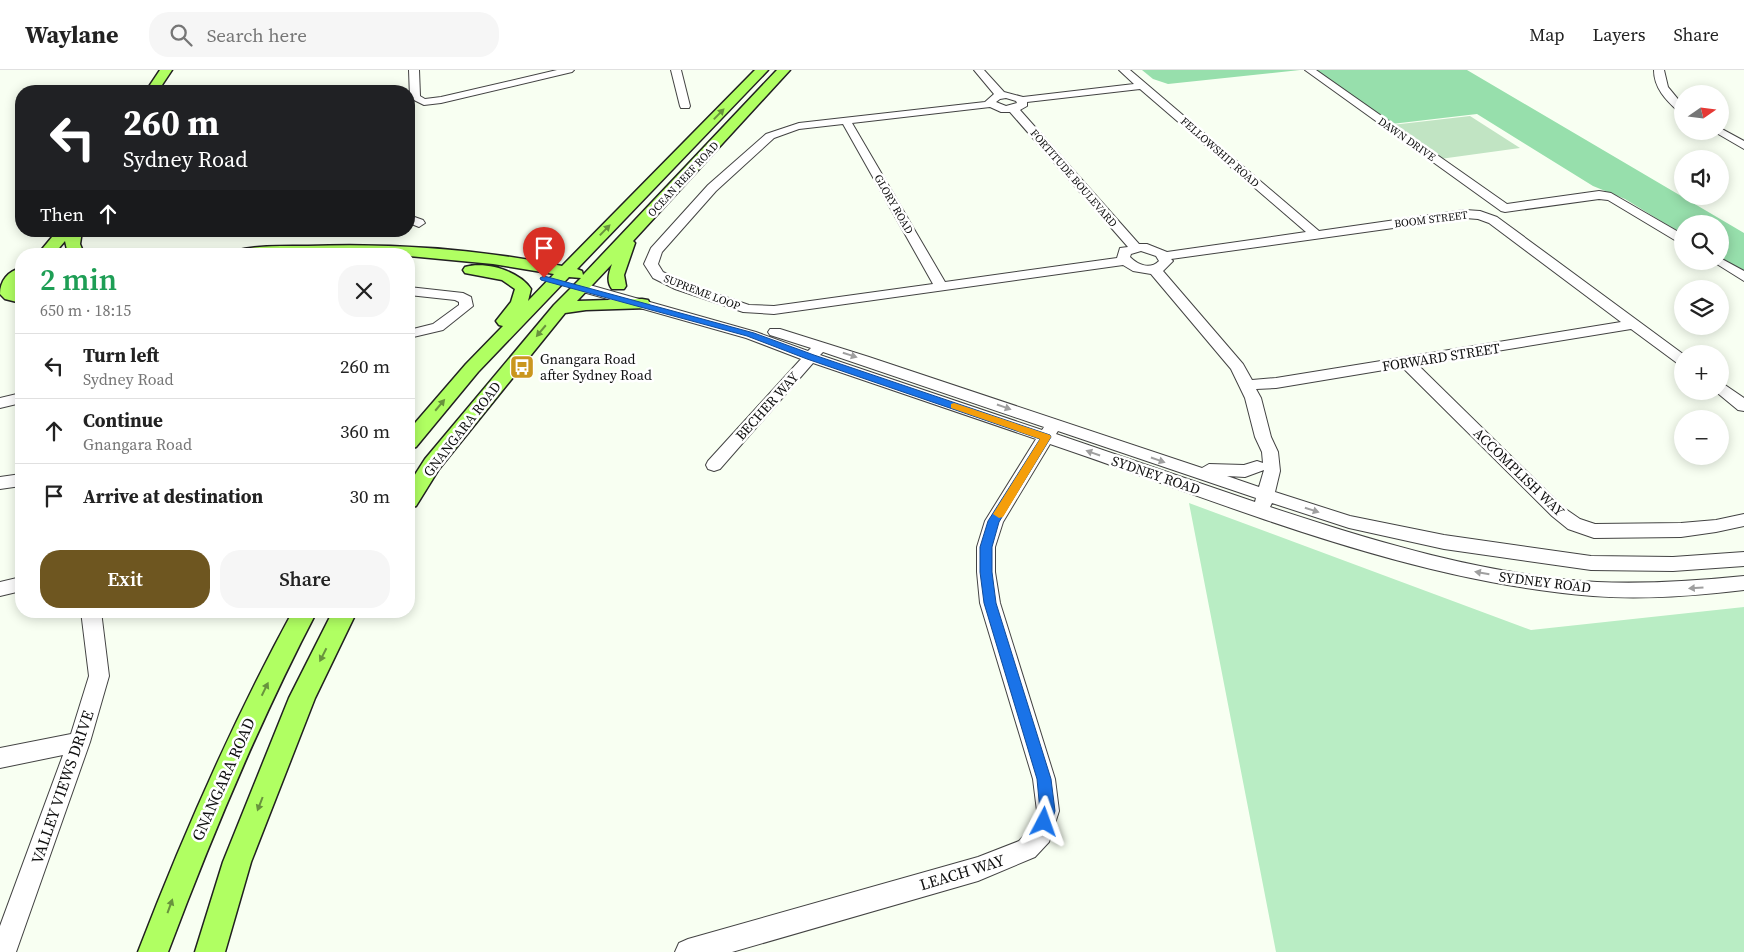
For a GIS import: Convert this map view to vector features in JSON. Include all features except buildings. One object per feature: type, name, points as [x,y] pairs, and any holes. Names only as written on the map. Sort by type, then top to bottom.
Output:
[{"type":"main road","points":[[156,85],[166,70]]},
{"type":"main road","name":"OCEAN REEF ROAD","points":[[561,277],[762,70]]},
{"type":"main road","name":"OCEAN REEF ROAD","points":[[585,282],[784,70]]},
{"type":"main road","points":[[618,286],[616,274],[629,235]]},
{"type":"main road","points":[[51,248],[60,237]]},
{"type":"main road","points":[[415,252],[484,258],[551,259],[581,256]]},
{"type":"main road","points":[[484,258],[585,282]]},
{"type":"main road","points":[[415,262],[561,277]]},
{"type":"main road","points":[[434,263],[509,277],[518,281],[523,290],[512,313],[486,343],[472,368]]},
{"type":"main road","points":[[0,276],[15,273]]},
{"type":"main road","points":[[11,296],[7,292],[7,286],[15,277]]},
{"type":"main road","points":[[415,435],[472,368],[561,277]]},
{"type":"main road","name":"GNANGARA ROAD","points":[[415,491],[432,464],[560,309],[585,282]]},
{"type":"main road","points":[[560,309],[586,305],[642,304]]},
{"type":"main road","name":"GNANGARA ROAD","points":[[153,952],[189,855],[227,764],[301,618]]},
{"type":"main road","points":[[210,952],[237,862],[302,698],[342,618]]},
{"type":"street","points":[[414,70],[415,85]]},
{"type":"street","points":[[415,98],[424,102],[442,100],[569,70]]},
{"type":"street","points":[[676,70],[685,106]]},
{"type":"street","points":[[979,70],[1001,95]]},
{"type":"street","name":"FELLOWSHIP ROAD","points":[[1124,70],[1315,234]]},
{"type":"street","name":"DAWN DRIVE","points":[[1310,70],[1506,208],[1599,195],[1611,197],[1674,234]]},
{"type":"street","points":[[1647,70],[1659,71],[1659,80],[1665,92],[1674,101]]},
{"type":"street","points":[[991,104],[990,99],[1001,95],[1012,96],[1017,105],[1142,86]]},
{"type":"street","name":"SUPREME LOOP","points":[[1017,105],[997,108],[991,104],[799,126],[770,136],[712,188],[656,251],[651,264],[658,275],[680,286],[748,309],[774,310],[1125,261]]},
{"type":"street","name":"FORTITUDE BOULEVARD","points":[[1017,105],[1135,247]]},
{"type":"street","name":"GLORY ROAD","points":[[846,121],[941,286]]},
{"type":"street","points":[[1729,137],[1744,146]]},
{"type":"street","name":"BOOM STREET","points":[[1164,256],[1465,214],[1480,215],[1493,220],[1674,354]]},
{"type":"street","points":[[1135,247],[1149,248],[1164,256],[1166,260],[1164,264],[1154,269],[1141,268],[1125,261],[1123,254],[1130,248],[1135,247]]},
{"type":"street","points":[[1729,268],[1744,277]]},
{"type":"street","points":[[1154,269],[1211,333],[1238,367],[1253,398],[1262,437],[1270,452],[1272,471],[1255,500]]},
{"type":"street","name":"SYDNEY ROAD","points":[[585,282],[618,286],[1255,500],[1404,555],[1458,569],[1575,588],[1676,589],[1744,583]]},
{"type":"street","name":"SYDNEY ROAD","points":[[585,282],[642,304],[816,352]]},
{"type":"street","points":[[415,292],[458,296],[466,300],[466,306],[438,328],[415,333]]},
{"type":"street","name":"FORWARD STREET","points":[[1247,385],[1276,384],[1634,324]]},
{"type":"street","name":"BECHER WAY","points":[[714,465],[816,352]]},
{"type":"street","name":"ACCOMPLISH WAY","points":[[1406,362],[1558,512],[1574,524],[1594,531],[1682,530],[1744,520]]},
{"type":"street","points":[[1729,395],[1744,406]]},
{"type":"street","points":[[0,402],[15,399]]},
{"type":"street","name":"SYDNEY ROAD","points":[[1050,431],[1186,469],[1255,500],[1435,540],[1582,562],[1673,564],[1744,559]]},
{"type":"street","name":"LEACH WAY","points":[[688,952],[978,869],[1027,849],[1041,834],[1048,811],[1044,779],[990,603],[986,572],[986,547],[994,521],[1050,431]]},
{"type":"street","points":[[1255,500],[1257,467],[1262,437]]},
{"type":"street","points":[[1186,469],[1235,471],[1257,467]]},
{"type":"street","points":[[0,483],[15,481]]},
{"type":"street","name":"VALLEY VIEWS DRIVE","points":[[3,947],[79,742],[99,676],[93,618]]},
{"type":"street","points":[[291,636],[295,618]]},
{"type":"street","points":[[0,758],[79,742]]},
{"type":"green space","points":[[1142,70],[1300,70],[1168,84],[1153,79]]},
{"type":"green space","points":[[1306,70],[1467,70],[1674,192],[1674,205],[1696,205],[1713,215],[1674,215],[1674,229],[1625,199],[1593,186],[1477,114],[1383,125]]},
{"type":"green space","points":[[1470,116],[1520,148],[1440,159],[1392,125]]},
{"type":"green space","points":[[1729,224],[1744,233],[1744,272],[1729,263]]},
{"type":"green space","points":[[1189,503],[1531,630],[1744,607],[1744,952],[1276,952]]},
{"type":"slow traffic","points":[[954,406],[1046,437],[999,514]]},
{"type":"place","name":"Gnangara Road after Sydney Road","points":[[522,367]]},
{"type":"route","points":[[544,278],[751,334],[810,357],[1046,437],[994,521],[986,547],[986,572],[990,603],[1044,779],[1048,811],[1044,822]]}]
